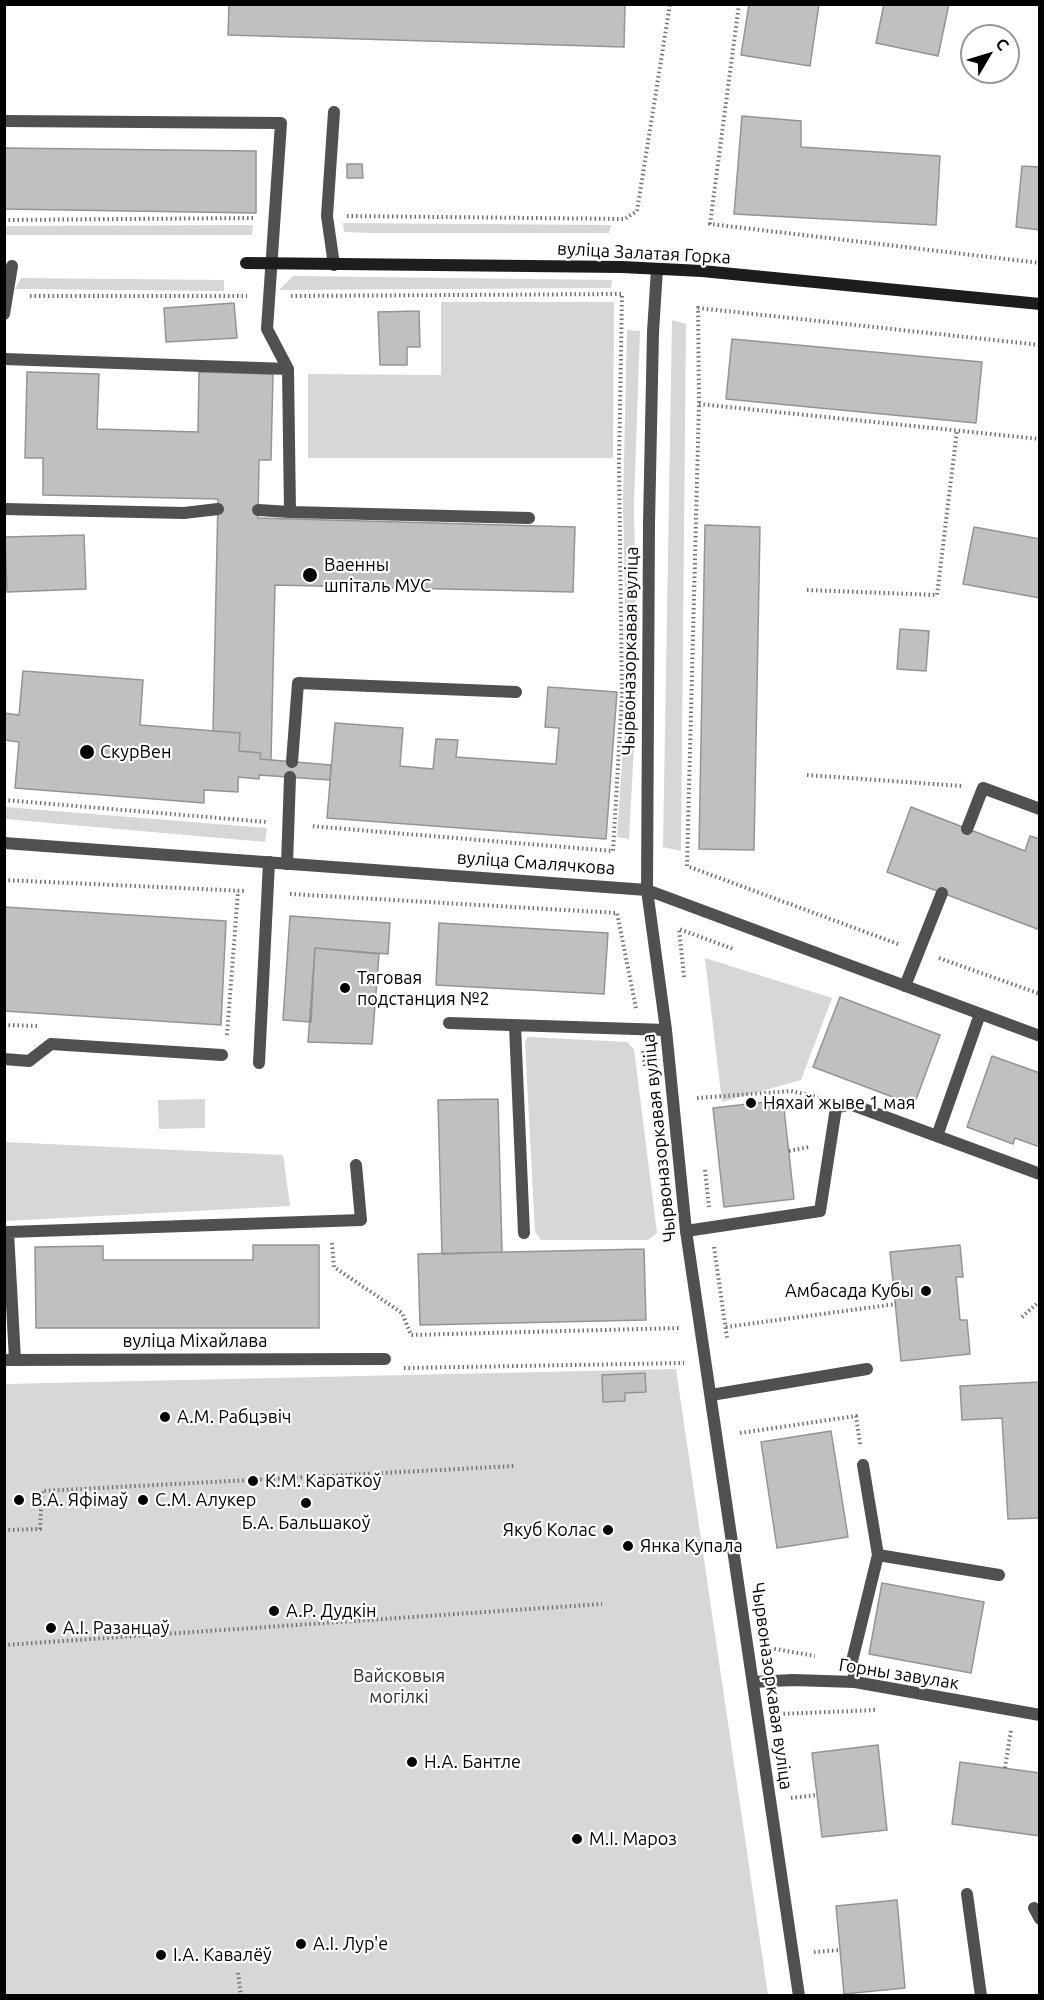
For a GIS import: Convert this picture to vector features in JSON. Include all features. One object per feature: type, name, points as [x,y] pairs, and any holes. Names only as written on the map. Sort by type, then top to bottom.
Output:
[{"type":"street","points":[[334,112],[327,216],[334,265]]},
{"type":"street","points":[[4,121],[281,123],[267,296],[267,329],[288,369],[290,512]]},
{"type":"street","name":"вуліца Залатая Горка","points":[[246,263],[657,269],[1040,304]]},
{"type":"street","points":[[4,314],[12,266]]},
{"type":"street","name":"Чырвоназоркавая вуліца","points":[[657,269],[653,332],[649,523],[647,890],[666,1030],[686,1231],[799,1995]]},
{"type":"street","points":[[4,359],[288,369]]},
{"type":"street","points":[[4,509],[184,513],[218,509]]},
{"type":"street","points":[[258,510],[529,518]]},
{"type":"street","points":[[292,762],[297,683],[516,692]]},
{"type":"street","points":[[287,864],[290,777]]},
{"type":"street","points":[[967,829],[983,788],[1040,809]]},
{"type":"street","name":"вуліца Смалячкова","points":[[4,843],[647,890],[1040,1036]]},
{"type":"street","points":[[259,1064],[269,862]]},
{"type":"street","points":[[905,986],[942,893]]},
{"type":"street","points":[[937,1136],[980,1014]]},
{"type":"street","points":[[448,1023],[666,1030]]},
{"type":"street","points":[[514,1026],[524,1233]]},
{"type":"street","points":[[4,1059],[29,1061],[51,1044],[222,1055]]},
{"type":"street","points":[[686,1231],[820,1211],[836,1108],[850,1104],[1040,1174]]},
{"type":"street","points":[[10,1360],[6,1232],[361,1220],[356,1165]]},
{"type":"street","name":"вуліца Міхайлава","points":[[10,1360],[385,1359]]},
{"type":"street","points":[[711,1395],[867,1369]]},
{"type":"street","points":[[855,1682],[852,1661],[878,1555],[863,1465]]},
{"type":"street","points":[[878,1555],[999,1575]]},
{"type":"street","name":"Горны завулак","points":[[753,1682],[793,1680],[855,1682],[1040,1715]]},
{"type":"street","points":[[967,1894],[981,1995]]},
{"type":"path","points":[[625,219],[637,211],[670,4]]},
{"type":"path","points":[[739,4],[710,224],[1040,263]]},
{"type":"path","points":[[6,296],[622,294],[619,465],[622,696],[613,851]]},
{"type":"path","points":[[1040,345],[698,308],[699,404],[687,866],[1040,994]]},
{"type":"path","points":[[765,411],[767,403]]},
{"type":"path","points":[[699,404],[1040,439]]},
{"type":"path","points":[[862,412],[862,420]]},
{"type":"path","points":[[927,427],[929,419]]},
{"type":"path","points":[[807,590],[937,595],[957,430]]},
{"type":"path","points":[[807,775],[983,788]]},
{"type":"path","points":[[4,880],[267,892],[617,913],[640,1030],[646,1076]]},
{"type":"path","points":[[217,1035],[228,1035],[238,891]]},
{"type":"path","points":[[685,986],[679,929],[744,952]]},
{"type":"path","points":[[4,1025],[38,1026]]},
{"type":"path","points":[[695,1087],[698,1110]]},
{"type":"path","points":[[697,1098],[791,1091],[850,1104]]},
{"type":"path","points":[[705,1168],[728,1348]]},
{"type":"path","points":[[330,1222],[334,1267],[402,1313],[411,1335],[680,1328]]},
{"type":"path","points":[[1022,1317],[1040,1301]]},
{"type":"path","points":[[701,1330],[896,1304]]},
{"type":"path","points":[[678,1317],[681,1340]]},
{"type":"path","points":[[682,1351],[686,1375]]},
{"type":"path","points":[[734,1391],[741,1444]]},
{"type":"path","points":[[740,1433],[856,1416],[863,1465]]},
{"type":"path","points":[[4,1530],[40,1529],[42,1491],[515,1466]]},
{"type":"path","points":[[4,1645],[602,1604]]},
{"type":"path","points":[[769,1639],[770,1650]]},
{"type":"path","points":[[779,1714],[883,1710]]},
{"type":"path","points":[[1000,1727],[1021,1731]]},
{"type":"path","points":[[1005,1768],[1011,1729]]},
{"type":"path","points":[[791,1798],[817,1795]]},
{"type":"path","points":[[813,1952],[840,1950]]},
{"type":"path","points":[[238,1973],[241,1995]]},
{"type":"green space","points":[[343,223],[611,225],[609,233],[372,233],[344,232]]},
{"type":"green space","points":[[253,225],[252,235],[4,235],[5,226]]},
{"type":"green space","points":[[293,276],[612,280],[611,288],[279,290]]},
{"type":"green space","points":[[21,278],[224,280],[224,291],[15,289]]},
{"type":"green space","points":[[441,302],[614,302],[613,458],[308,458],[308,374],[441,375]]},
{"type":"green space","points":[[672,320],[686,324],[681,851],[663,847]]},
{"type":"green space","points":[[627,330],[640,331],[634,503],[637,690],[629,839],[617,837],[627,691],[623,503]]},
{"type":"green space","points":[[5,807],[267,828],[265,842],[5,819]]},
{"type":"green space","points":[[705,958],[832,998],[801,1080],[722,1102]]},
{"type":"green space","points":[[528,1037],[627,1042],[634,1049],[657,1233],[648,1240],[541,1240],[535,1232],[525,1042]]},
{"type":"green space","points":[[205,1099],[205,1128],[159,1129],[158,1100]]},
{"type":"green space","points":[[5,1142],[283,1155],[290,1206],[5,1221]]},
{"type":"green space","name":"Вайсковыя могілкі","points":[[676,1369],[768,1995],[5,1995],[4,1384]]},
{"type":"building","points":[[229,4],[625,4],[624,47],[228,35]]},
{"type":"building","points":[[749,4],[819,4],[810,66],[741,55]]},
{"type":"building","points":[[884,4],[949,4],[938,56],[876,43]]},
{"type":"building","points":[[742,116],[801,121],[801,147],[940,156],[936,225],[734,214]]},
{"type":"building","points":[[4,148],[256,151],[256,213],[4,209]]},
{"type":"building","points":[[347,164],[362,164],[363,178],[347,178]]},
{"type":"building","points":[[1022,166],[1040,167],[1040,230],[1016,227]]},
{"type":"building","points":[[234,303],[237,338],[166,342],[164,308]]},
{"type":"building","points":[[419,311],[420,347],[407,347],[407,365],[380,365],[378,312]]},
{"type":"building","points":[[732,339],[982,362],[976,423],[726,399]]},
{"type":"building","points":[[27,372],[99,374],[97,429],[198,432],[199,372],[273,374],[271,460],[259,460],[258,518],[575,527],[573,592],[275,585],[271,760],[260,759],[261,753],[239,751],[240,733],[213,731],[218,499],[43,495],[43,458],[25,458]]},
{"type":"building","points":[[705,525],[760,527],[754,850],[699,849]]},
{"type":"building","points":[[974,527],[1040,539],[1040,598],[963,584]]},
{"type":"building","points":[[84,535],[86,589],[7,592],[5,537]]},
{"type":"building","points":[[900,629],[929,631],[926,671],[897,669]]},
{"type":"building","points":[[23,671],[143,680],[140,725],[240,733],[239,751],[261,753],[260,759],[331,765],[330,780],[259,775],[259,779],[238,777],[238,792],[204,790],[204,803],[15,788],[19,742],[4,740],[4,713],[19,715]]},
{"type":"building","points":[[548,687],[617,692],[606,839],[327,818],[335,723],[403,728],[400,766],[433,769],[436,739],[458,740],[456,757],[556,764],[559,728],[545,727]]},
{"type":"building","points":[[911,807],[1025,851],[1030,836],[1040,839],[1040,930],[887,872]]},
{"type":"building","points":[[4,907],[226,921],[221,1025],[4,1011]]},
{"type":"building","points":[[290,916],[390,923],[388,954],[315,948],[311,1022],[283,1020]]},
{"type":"building","points":[[439,923],[608,933],[604,994],[436,985]]},
{"type":"building","name":"Тяговая подстанция №2","points":[[315,948],[379,954],[372,1044],[308,1042]]},
{"type":"building","points":[[840,997],[940,1035],[914,1105],[813,1067]]},
{"type":"building","points":[[992,1056],[1040,1073],[1040,1147],[1015,1138],[1013,1144],[967,1127]]},
{"type":"building","points":[[498,1099],[502,1252],[442,1254],[438,1100]]},
{"type":"building","points":[[783,1100],[794,1199],[724,1207],[713,1108]]},
{"type":"building","points":[[253,1245],[319,1245],[319,1328],[36,1328],[35,1247],[103,1246],[103,1260],[253,1260]]},
{"type":"building","name":"Амбасада Кубы","points":[[960,1245],[963,1277],[956,1277],[960,1320],[967,1320],[970,1354],[901,1361],[890,1252]]},
{"type":"building","points":[[644,1249],[646,1320],[420,1325],[418,1254]]},
{"type":"building","points":[[645,1373],[646,1392],[625,1393],[625,1401],[603,1402],[602,1375]]},
{"type":"building","points":[[1040,1382],[1040,1518],[1008,1519],[1002,1418],[962,1420],[960,1386]]},
{"type":"building","points":[[831,1431],[848,1537],[777,1548],[761,1442]]},
{"type":"building","points":[[882,1583],[984,1602],[971,1673],[869,1654]]},
{"type":"building","points":[[878,1745],[887,1830],[822,1837],[812,1753]]},
{"type":"building","points":[[960,1762],[1040,1773],[1040,1836],[952,1824]]},
{"type":"building","points":[[897,1900],[905,1988],[844,1994],[836,1906]]},
{"type":"place","name":"Ваенны шпіталь МУС","points":[[310,575]]},
{"type":"place","name":"СкурВен","points":[[87,752]]},
{"type":"place","name":"Тяговая подстанция №2","points":[[345,988]]},
{"type":"place","name":"Няхай жыве 1 мая","points":[[751,1103]]},
{"type":"place","name":"Амбасада Кубы","points":[[926,1291]]},
{"type":"place","name":"А.М. Рабцэвіч","points":[[165,1417]]},
{"type":"place","name":"К.М. Караткоў","points":[[253,1481]]},
{"type":"place","name":"В.А. Яфімаў","points":[[19,1500]]},
{"type":"place","name":"С.М. Алукер","points":[[143,1500]]},
{"type":"place","name":"Б.А. Бальшакоў","points":[[306,1503]]},
{"type":"place","name":"Якуб Колас","points":[[608,1530]]},
{"type":"place","name":"Янка Купала","points":[[628,1546]]},
{"type":"place","name":"А.Р. Дудкін","points":[[274,1611]]},
{"type":"place","name":"А.І. Разанцаў","points":[[51,1628]]},
{"type":"place","name":"Н.А. Бантле","points":[[412,1762]]},
{"type":"place","name":"М.І. Мароз","points":[[577,1839]]},
{"type":"place","name":"А.І. Лур'е","points":[[301,1944]]},
{"type":"place","name":"І.А. Кавалёў","points":[[161,1955]]}]
